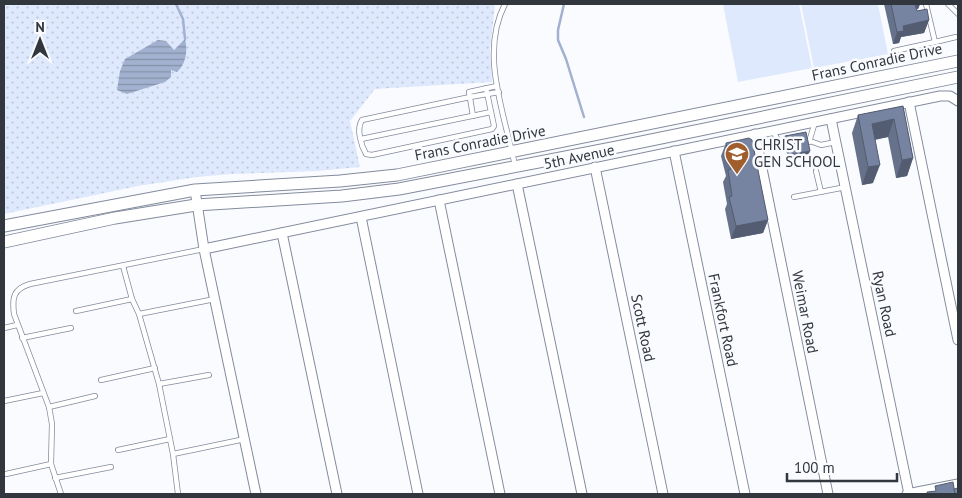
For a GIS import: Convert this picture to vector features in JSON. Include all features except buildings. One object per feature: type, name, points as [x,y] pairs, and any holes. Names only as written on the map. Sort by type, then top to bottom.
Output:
[{"type":"main road","name":"Frans Conradie Drive","points":[[4,226],[194,190],[340,181],[397,175],[958,61]]},
{"type":"main road","name":"Frans Conradie Drive","points":[[4,242],[115,218],[196,205],[342,196],[400,189],[617,147],[958,77]]},
{"type":"street","name":"5th Avenue","points":[[204,249],[909,102],[950,96],[958,102]]},
{"type":"street","points":[[909,102],[958,340]]},
{"type":"street","name":"Ryan Road","points":[[831,119],[908,494]]},
{"type":"street","name":"Weimar Road","points":[[756,134],[828,494]]},
{"type":"street","name":"Frankfort Road","points":[[674,151],[745,494]]},
{"type":"street","name":"Scott Road","points":[[596,167],[663,494]]},
{"type":"street","points":[[517,184],[582,494]]},
{"type":"street","points":[[194,190],[204,249],[256,494]]},
{"type":"street","points":[[439,200],[500,494]]},
{"type":"street","points":[[361,217],[418,494]]},
{"type":"street","points":[[282,233],[337,494]]},
{"type":"street","points":[[908,494],[958,484]]},
{"type":"lane","points":[[505,4],[495,31],[493,49],[498,92],[515,166]]},
{"type":"lane","points":[[926,4],[935,42]]},
{"type":"lane","points":[[948,4],[958,14]]},
{"type":"lane","points":[[894,51],[956,37]]},
{"type":"lane","points":[[473,116],[469,92],[497,86]]},
{"type":"lane","points":[[486,88],[488,94],[494,126],[492,129],[370,155],[364,151],[360,124],[362,120],[470,97],[488,94],[498,92]]},
{"type":"lane","points":[[361,139],[491,112]]},
{"type":"lane","points":[[815,122],[808,142],[821,145],[836,142]]},
{"type":"lane","points":[[773,131],[780,144],[785,146]]},
{"type":"lane","points":[[816,171],[821,192]]},
{"type":"lane","points":[[794,197],[846,187]]},
{"type":"lane","points":[[62,494],[50,464],[52,424],[49,407],[17,325],[12,304],[14,296],[24,286],[204,249]]},
{"type":"lane","points":[[123,266],[159,384],[173,454],[178,494]]},
{"type":"lane","points":[[76,311],[132,299]]},
{"type":"lane","points":[[138,314],[215,299]]},
{"type":"lane","points":[[4,328],[17,325]]},
{"type":"lane","points":[[22,338],[71,328]]},
{"type":"lane","points":[[101,380],[155,368]]},
{"type":"lane","points":[[159,384],[209,374]]},
{"type":"lane","points":[[4,401],[44,393]]},
{"type":"lane","points":[[49,407],[95,396]]},
{"type":"lane","points":[[118,450],[170,439]]},
{"type":"lane","points":[[173,454],[244,439]]},
{"type":"lane","points":[[6,474],[50,464]]},
{"type":"lane","points":[[55,478],[111,467]]},
{"type":"shaded area","points":[[4,4],[492,4],[495,6],[490,49],[492,82],[375,89],[350,121],[360,167],[197,177],[138,186],[4,214]]},
{"type":"shaded area","points":[[723,4],[799,4],[812,68],[738,82]]},
{"type":"shaded area","points":[[801,4],[878,4],[888,54],[814,68]]},
{"type":"shaded area","points":[[185,39],[186,53],[184,61],[177,72],[171,70],[171,77],[165,82],[127,94],[117,90],[120,71],[125,59],[158,40],[166,41],[174,50]]},
{"type":"waterway","points":[[176,4],[183,19],[185,39]]},
{"type":"waterway","points":[[564,4],[558,30],[558,40],[566,59],[584,117]]},
{"type":"place","name":"CHRIST GEN SCHOOL","points":[[737,175]]}]
